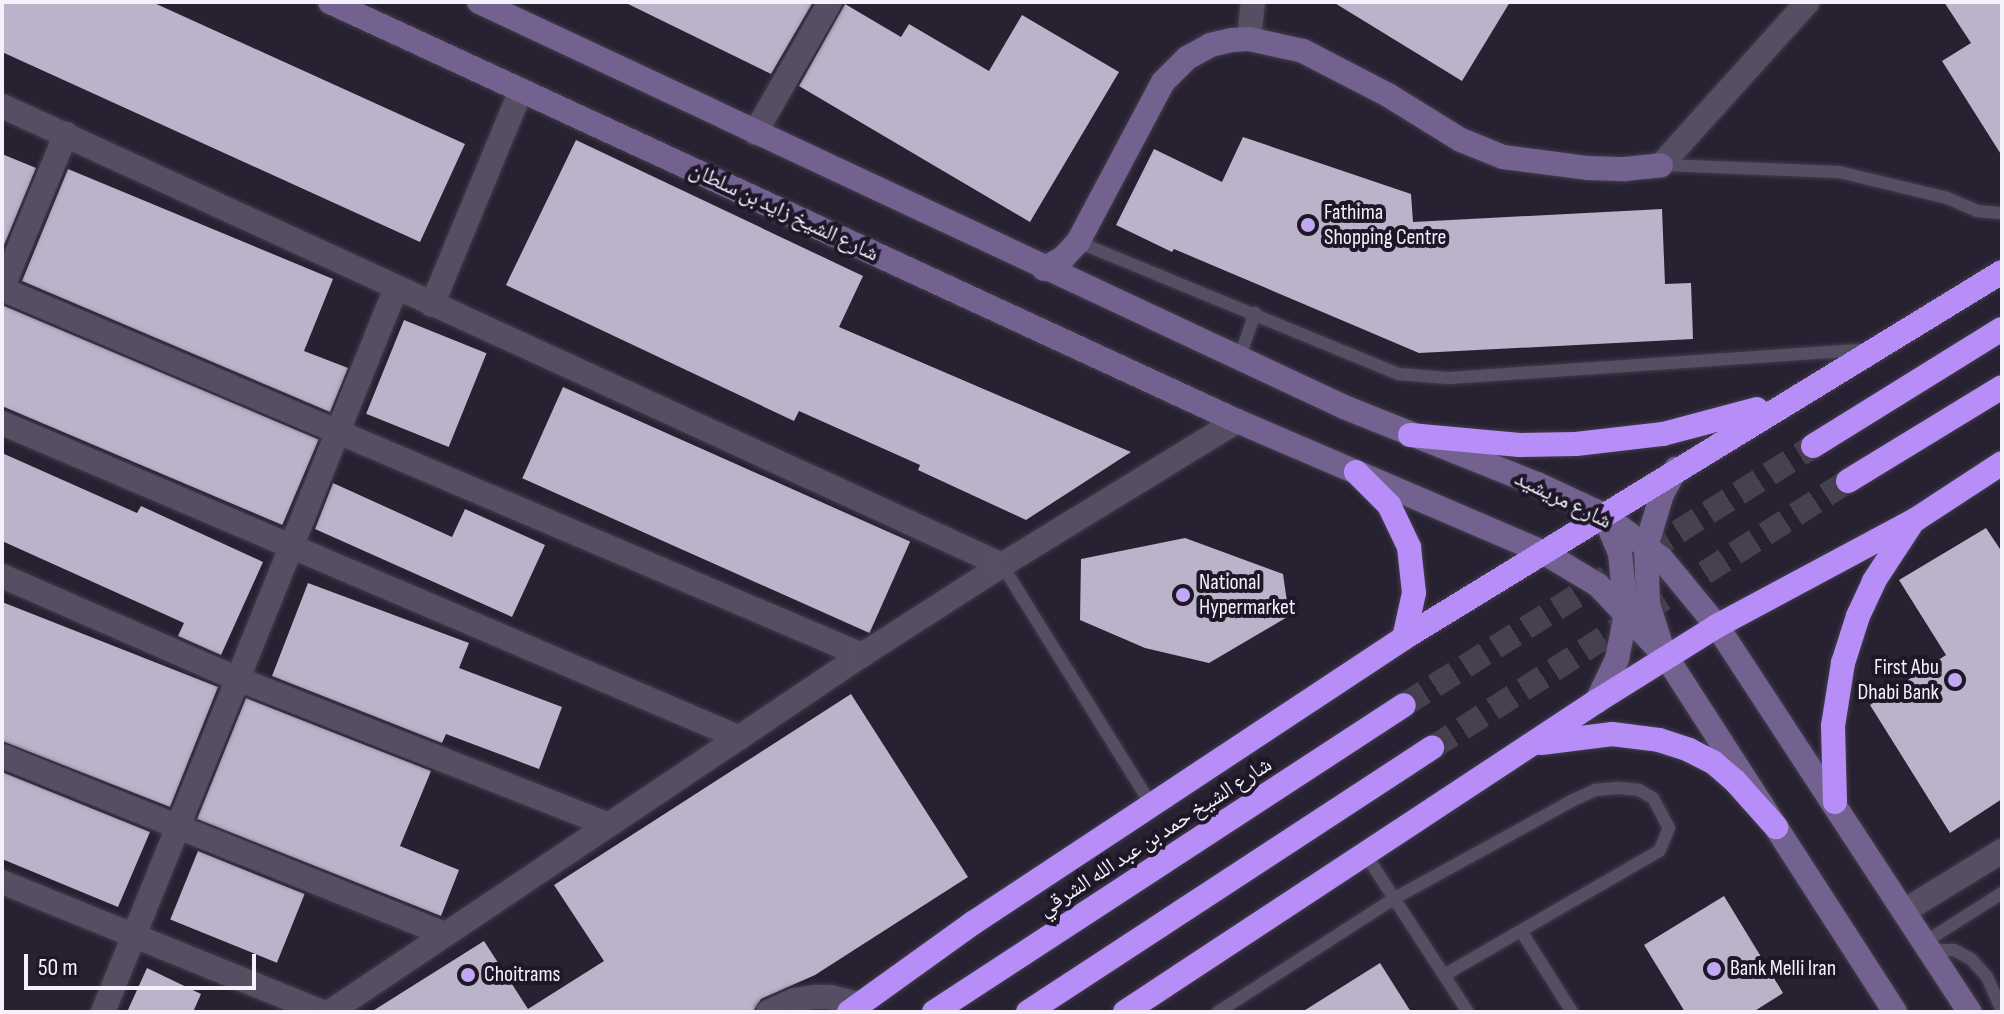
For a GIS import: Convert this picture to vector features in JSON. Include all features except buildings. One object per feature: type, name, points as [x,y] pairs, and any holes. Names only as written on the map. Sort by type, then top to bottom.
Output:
[{"type":"highway","points":[[854,1008],[973,923],[1404,638],[2002,272]]},
{"type":"highway","points":[[1813,446],[2002,329]]},
{"type":"highway","points":[[1848,481],[2002,387]]},
{"type":"highway","points":[[1410,435],[1520,445],[1615,441],[1709,423],[1800,393]]},
{"type":"highway","points":[[1125,1012],[1509,756],[1717,626],[1915,520],[2002,463]]},
{"type":"highway","points":[[1356,472],[1389,505],[1409,547],[1414,593],[1404,638]]},
{"type":"highway","points":[[1835,802],[1833,726],[1843,663],[1858,616],[1874,581],[1915,520]]},
{"type":"highway","name":"شارع الشيخ حمد بن عبد الله الشرقي","points":[[934,1012],[1404,705]]},
{"type":"highway","points":[[1509,756],[1534,745],[1586,734],[1659,740],[1713,762],[1735,781],[1776,827]]},
{"type":"highway","points":[[1028,1012],[1432,748]]},
{"type":"main road","name":"شارع الشيخ زايد بن سلطان","points":[[330,2],[1237,421]]},
{"type":"main road","points":[[479,2],[1044,269],[1063,258],[1078,242],[1163,82],[1187,58],[1210,45],[1249,39],[1303,51],[1388,95],[1461,140],[1503,157],[1588,168],[1661,165]]},
{"type":"main road","name":"شارع مريشيد","points":[[1044,269],[1239,360],[1604,515],[1661,558],[1717,626],[1970,1012]]},
{"type":"main road","points":[[1237,421],[1543,552],[1598,585],[1667,658],[1895,1012]]},
{"type":"main road","points":[[1667,658],[1648,604],[1646,547],[1662,494],[1676,469]]},
{"type":"main road","points":[[1597,701],[1617,659],[1626,614],[1620,553],[1604,515]]},
{"type":"street","points":[[755,133],[830,2]]},
{"type":"street","points":[[1249,39],[1253,2]]},
{"type":"street","points":[[1661,165],[1795,6]]},
{"type":"street","points":[[432,305],[521,90]]},
{"type":"street","points":[[2,106],[1002,565]]},
{"type":"street","points":[[66,134],[2,289],[862,655]]},
{"type":"street","points":[[103,1012],[396,288]]},
{"type":"street","points":[[330,1012],[862,655],[1237,421]]},
{"type":"street","points":[[2,423],[740,738]]},
{"type":"street","points":[[2,576],[238,679],[607,824]]},
{"type":"street","points":[[2,756],[444,934]]},
{"type":"street","points":[[1906,910],[2002,851]]},
{"type":"street","points":[[2,882],[322,1012]]},
{"type":"street","points":[[768,1012],[795,1000],[815,997],[854,1008]]},
{"type":"lane","points":[[1661,165],[1839,172],[1947,198],[1977,211],[2002,213]]},
{"type":"lane","points":[[1078,242],[1399,374],[1448,378],[1873,349]]},
{"type":"lane","points":[[1239,360],[1255,313]]},
{"type":"lane","points":[[1002,565],[1152,806]]},
{"type":"lane","points":[[1218,1012],[1395,898],[1595,790],[1639,790],[1653,798],[1669,828],[1659,851],[1444,975]]},
{"type":"lane","points":[[1364,852],[1468,1012]]},
{"type":"lane","points":[[1932,953],[2002,893]]},
{"type":"lane","points":[[1521,931],[1572,1012]]},
{"type":"lane","points":[[1932,953],[1954,950],[1971,959],[1987,977],[2002,1011]]},
{"type":"tunnel","points":[[1404,705],[1813,446]]},
{"type":"tunnel","points":[[1432,748],[1848,481]]},
{"type":"place","name":"Fathima Shopping Centre","points":[[1308,225]]},
{"type":"place","name":"National Hypermarket","points":[[1183,595]]},
{"type":"place","name":"First Abu Dhabi Bank","points":[[1955,680]]},
{"type":"place","name":"Bank Melli Iran","points":[[1714,969]]},
{"type":"place","name":"Choitrams","points":[[468,975]]}]
